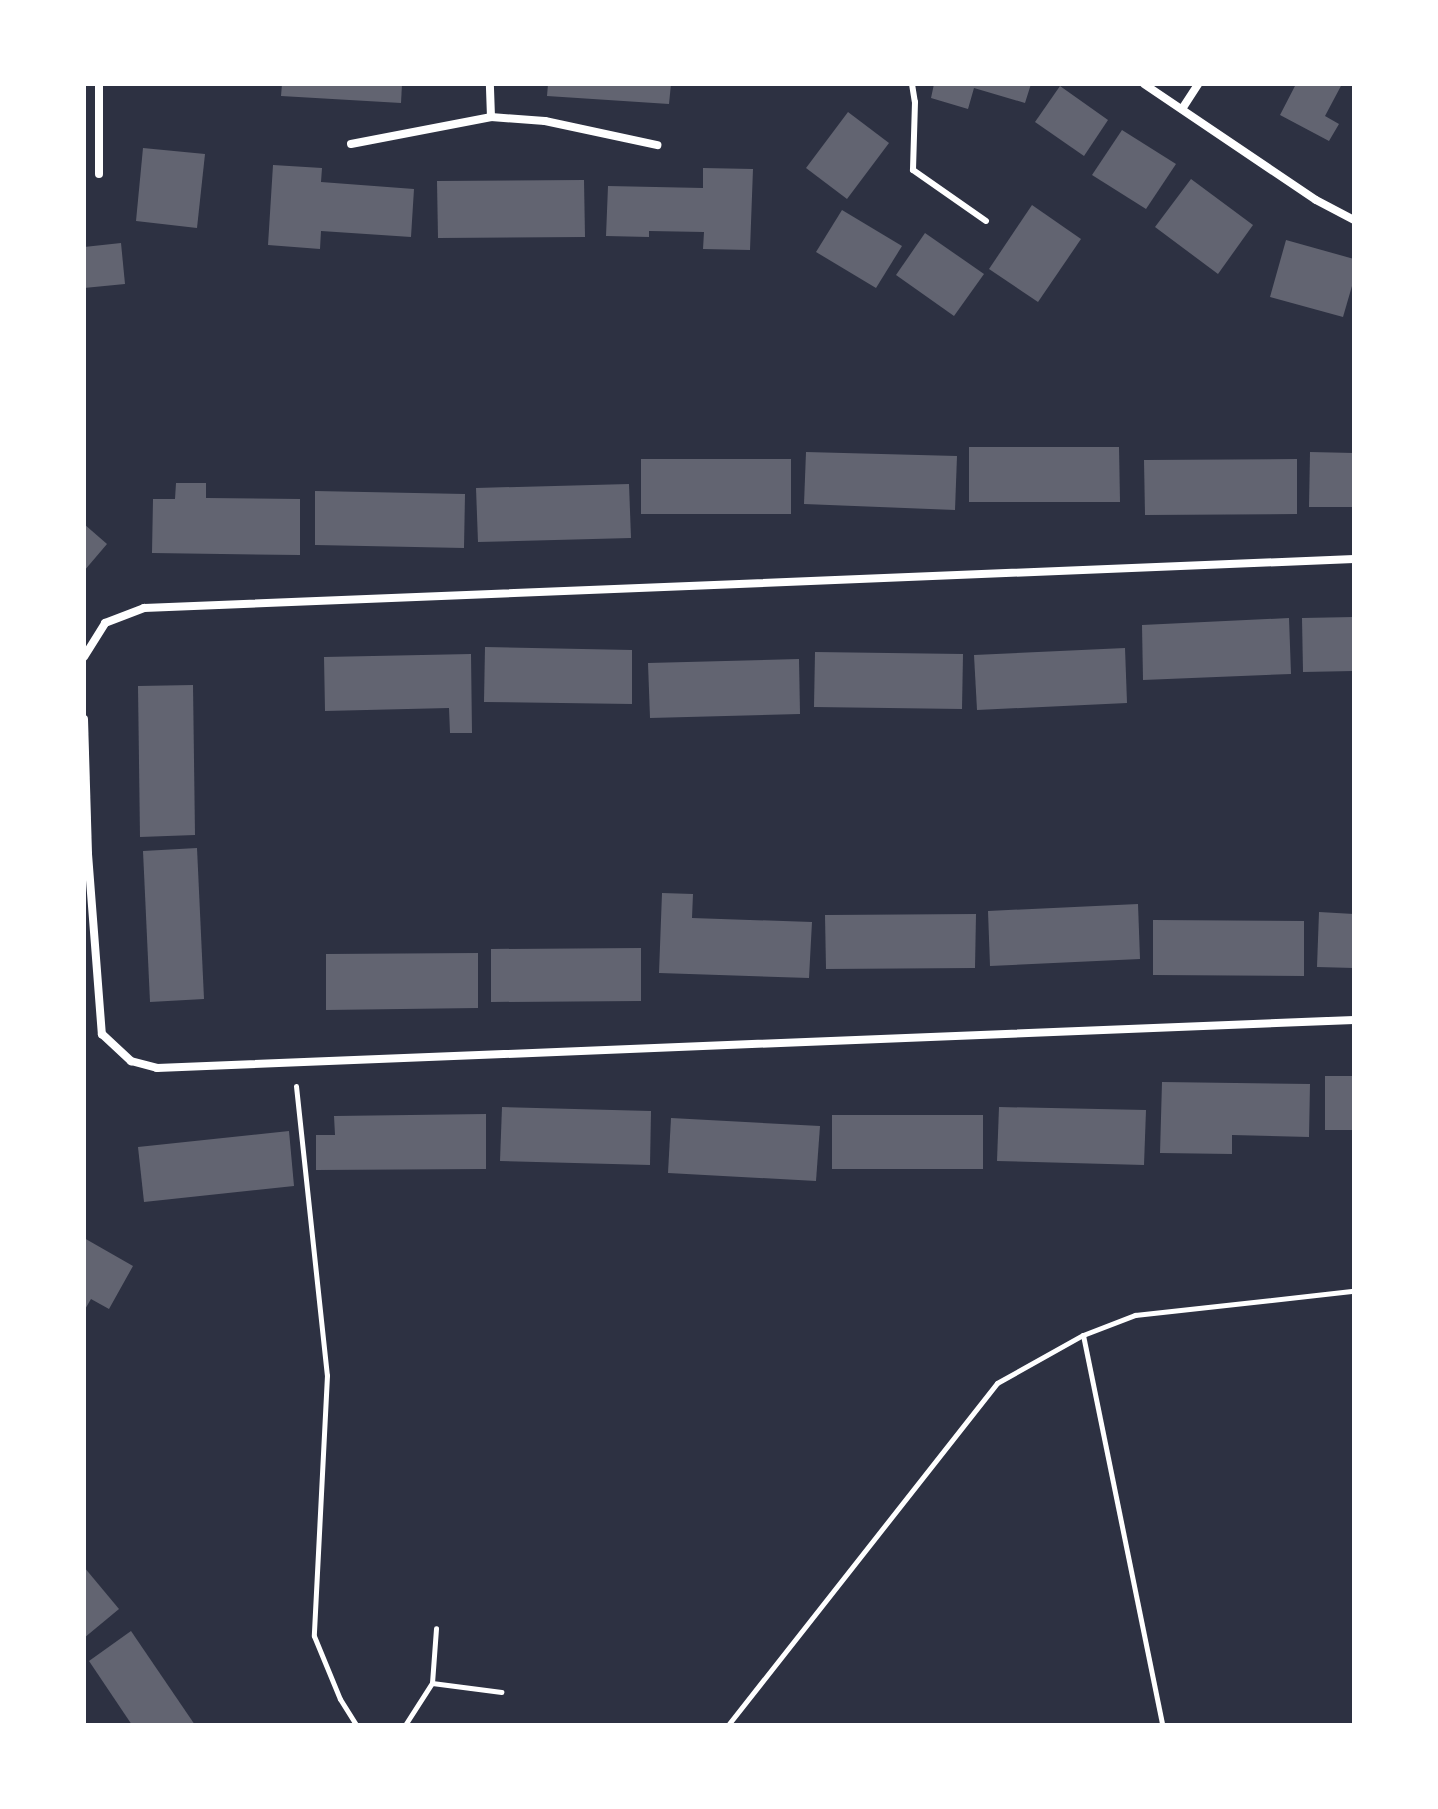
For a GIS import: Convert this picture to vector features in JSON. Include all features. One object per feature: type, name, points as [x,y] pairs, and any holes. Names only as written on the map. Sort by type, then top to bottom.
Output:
[{"type":"street","points":[[99,84],[99,174]]},
{"type":"street","points":[[490,84],[491,117]]},
{"type":"street","points":[[1144,84],[1316,200],[1354,220]]},
{"type":"street","points":[[1182,109],[1198,84]]},
{"type":"street","points":[[351,144],[491,117],[545,121],[657,145]]},
{"type":"street","points":[[84,657],[105,623],[144,608],[1354,559]]},
{"type":"street","points":[[84,719],[86,854],[102,1034],[131,1061],[157,1068],[1354,1020]]},
{"type":"lane","points":[[912,84],[915,102],[913,170],[986,221]]},
{"type":"path","points":[[295,1064],[327,1375],[314,1636],[340,1699],[356,1725]]},
{"type":"path","points":[[728,1725],[997,1383],[1083,1335],[1135,1315],[1354,1291]]},
{"type":"path","points":[[1083,1335],[1162,1725]]},
{"type":"path","points":[[405,1725],[432,1683],[436,1628]]},
{"type":"path","points":[[432,1683],[501,1692]]},
{"type":"building","points":[[282,84],[402,84],[401,103],[281,96]]},
{"type":"building","points":[[548,84],[671,84],[669,104],[547,96]]},
{"type":"building","points":[[934,84],[1031,84],[1025,103],[974,88],[968,109],[931,98]]},
{"type":"building","points":[[1296,84],[1342,84],[1325,116],[1339,124],[1329,141],[1280,115]]},
{"type":"building","points":[[1060,86],[1108,120],[1084,156],[1035,122]]},
{"type":"building","points":[[848,112],[889,143],[847,199],[806,168]]},
{"type":"building","points":[[1122,130],[1176,164],[1146,209],[1092,175]]},
{"type":"building","points":[[143,148],[205,154],[197,228],[136,221]]},
{"type":"building","points":[[273,165],[322,168],[321,182],[414,189],[411,237],[321,231],[320,249],[268,245]]},
{"type":"building","points":[[703,168],[753,169],[750,250],[703,249],[704,232],[649,231],[649,237],[606,236],[608,186],[703,188]]},
{"type":"building","points":[[1191,179],[1253,225],[1218,274],[1155,227]]},
{"type":"building","points":[[584,180],[585,237],[438,238],[437,181]]},
{"type":"building","points":[[1032,205],[1081,239],[1038,302],[989,269]]},
{"type":"building","points":[[842,210],[902,246],[876,288],[816,252]]},
{"type":"building","points":[[925,233],[984,274],[954,316],[896,275]]},
{"type":"building","points":[[1286,240],[1354,259],[1354,279],[1343,317],[1270,297]]},
{"type":"building","points":[[121,243],[125,284],[84,288],[84,247]]},
{"type":"building","points":[[969,447],[1119,447],[1120,502],[969,502]]},
{"type":"building","points":[[806,452],[957,456],[955,510],[804,504]]},
{"type":"building","points":[[1310,452],[1354,453],[1354,507],[1309,507]]},
{"type":"building","points":[[641,459],[791,459],[791,514],[641,514]]},
{"type":"building","points":[[1297,459],[1297,514],[1145,515],[1144,460]]},
{"type":"building","points":[[176,483],[206,483],[206,498],[300,499],[300,555],[152,553],[153,499],[175,499]]},
{"type":"building","points":[[629,484],[631,538],[478,542],[476,488]]},
{"type":"building","points":[[315,491],[465,494],[464,548],[315,545]]},
{"type":"building","points":[[84,524],[107,544],[84,571]]},
{"type":"building","points":[[1354,617],[1354,671],[1303,672],[1302,618]]},
{"type":"building","points":[[1289,618],[1291,674],[1143,680],[1142,625]]},
{"type":"building","points":[[485,647],[632,650],[632,704],[484,702]]},
{"type":"building","points":[[1125,648],[1127,703],[977,710],[974,655]]},
{"type":"building","points":[[815,652],[963,654],[962,709],[814,707]]},
{"type":"building","points":[[471,654],[472,733],[450,733],[449,708],[325,711],[324,657]]},
{"type":"building","points":[[799,659],[800,714],[650,718],[648,663]]},
{"type":"building","points":[[193,685],[195,835],[140,837],[138,686]]},
{"type":"building","points":[[197,848],[204,999],[150,1002],[143,851]]},
{"type":"building","points":[[662,893],[693,894],[692,918],[812,922],[809,978],[659,973]]},
{"type":"building","points":[[1138,904],[1140,959],[990,966],[988,911]]},
{"type":"building","points":[[1319,912],[1354,914],[1354,968],[1317,967]]},
{"type":"building","points":[[976,914],[975,968],[826,969],[825,915]]},
{"type":"building","points":[[1153,920],[1304,921],[1304,976],[1153,975]]},
{"type":"building","points":[[641,948],[641,1001],[491,1002],[491,949]]},
{"type":"building","points":[[478,953],[478,1008],[326,1010],[326,954]]},
{"type":"building","points":[[1325,1076],[1354,1076],[1354,1130],[1325,1130]]},
{"type":"building","points":[[1162,1082],[1310,1084],[1309,1137],[1232,1135],[1232,1154],[1160,1153]]},
{"type":"building","points":[[502,1107],[651,1111],[650,1165],[500,1161]]},
{"type":"building","points":[[999,1107],[1146,1110],[1144,1165],[997,1161]]},
{"type":"building","points":[[486,1114],[486,1169],[316,1170],[316,1135],[335,1135],[334,1116]]},
{"type":"building","points":[[832,1115],[983,1115],[983,1169],[832,1169]]},
{"type":"building","points":[[671,1118],[820,1126],[816,1181],[668,1173]]},
{"type":"building","points":[[289,1131],[294,1186],[144,1202],[138,1147]]},
{"type":"building","points":[[84,1238],[133,1266],[109,1309],[91,1299],[84,1311]]},
{"type":"building","points":[[84,1567],[119,1609],[84,1638]]},
{"type":"building","points":[[131,1631],[195,1725],[132,1725],[89,1661]]}]
